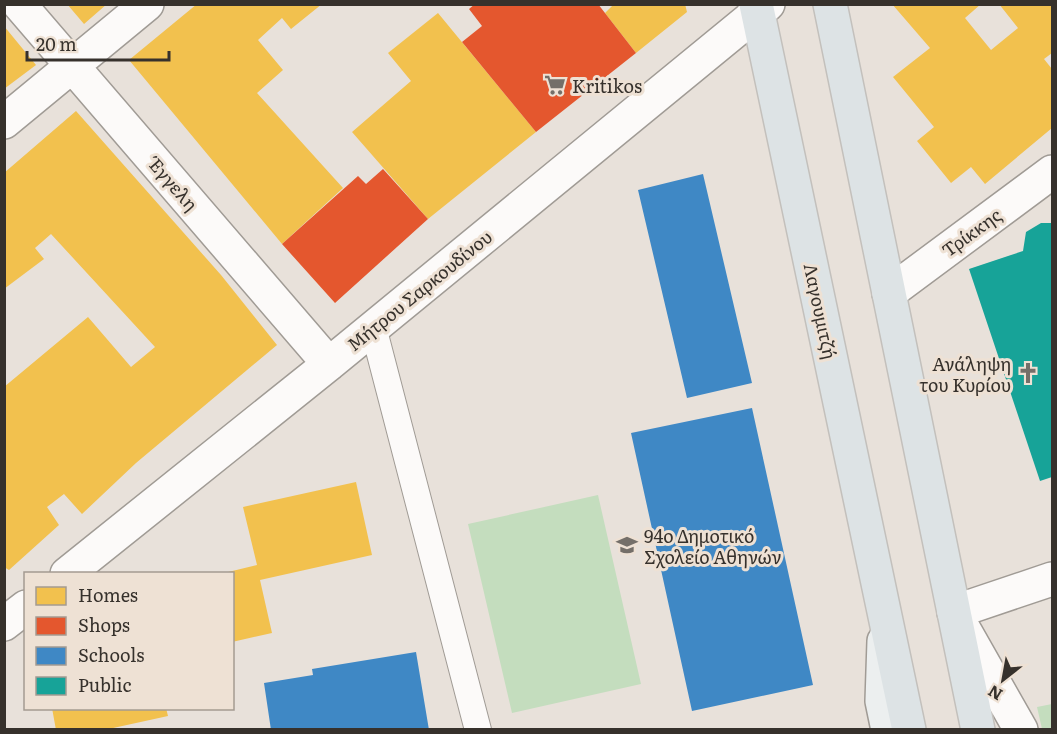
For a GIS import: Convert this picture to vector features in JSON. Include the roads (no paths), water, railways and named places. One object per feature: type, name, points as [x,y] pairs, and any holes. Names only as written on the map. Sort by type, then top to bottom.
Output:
[{"type":"main road","points":[[830,4],[978,729]]},
{"type":"main road","name":"Λαγουμιτζή","points":[[760,7],[909,729]]},
{"type":"street","name":"Έγγελη","points":[[19,4],[329,364]]},
{"type":"street","points":[[4,122],[147,4]]},
{"type":"street","name":"Μήτρου Σαρκουδίνου","points":[[68,572],[329,364],[760,7]]},
{"type":"street","name":"Τρίκκης","points":[[889,292],[1053,172]]},
{"type":"street","points":[[1021,729],[954,612],[1053,579]]},
{"type":"street","points":[[4,624],[24,609]]},
{"type":"street","name":"Λαγουμιτζή","points":[[885,618],[882,701],[888,729]]},
{"type":"lane","points":[[373,327],[478,729]]},
{"type":"place","name":"Kritikos","points":[[555,85]]},
{"type":"place","name":"Ανάληψη του Κυρίου","points":[[1028,373]]},
{"type":"place","name":"94ο Δημοτικό Σχολείο Αθηνών","points":[[627,545]]}]
